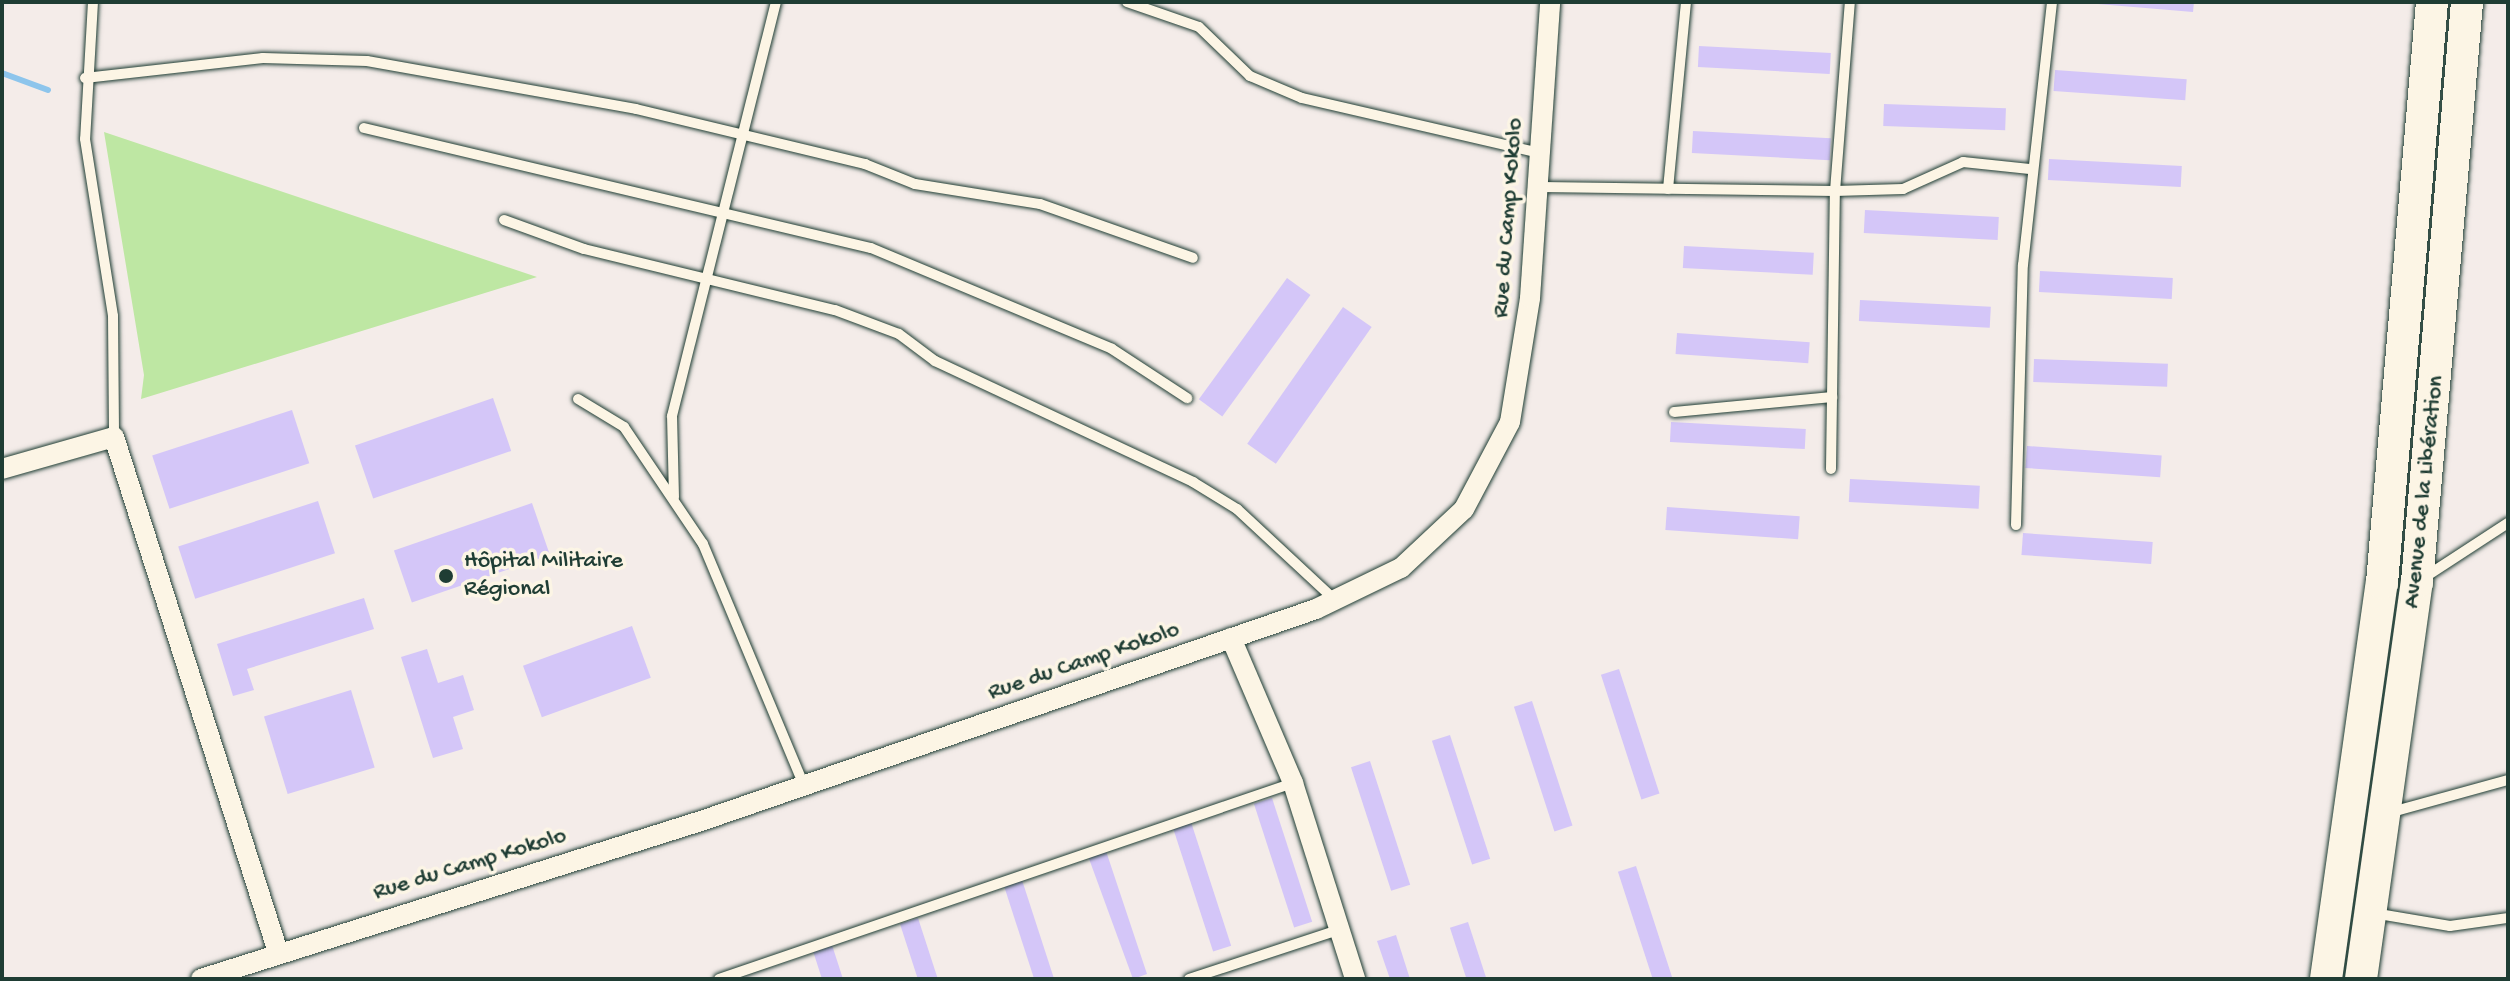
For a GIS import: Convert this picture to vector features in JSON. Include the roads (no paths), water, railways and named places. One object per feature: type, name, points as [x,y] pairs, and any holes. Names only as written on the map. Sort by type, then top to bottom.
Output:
[{"type":"main road","name":"Avenue de la Libération","points":[[2326,979],[2382,583],[2432,2]]},
{"type":"main road","name":"Avenue de la Libération","points":[[2361,979],[2417,582],[2467,2]]},
{"type":"street","name":"Rue du Camp Kokolo","points":[[201,979],[804,786],[1336,601],[1432,543],[1464,509],[1498,452],[1518,391],[1541,187],[1540,153],[1550,2]]},
{"type":"street","points":[[2,469],[114,437],[278,952]]},
{"type":"street","points":[[1231,638],[1293,783],[1355,979]]},
{"type":"lane","points":[[93,2],[85,78],[91,198],[113,316],[114,437]]},
{"type":"lane","points":[[674,497],[672,416],[776,2]]},
{"type":"lane","points":[[1127,2],[1199,27],[1269,86],[1540,153]]},
{"type":"lane","points":[[1668,189],[1686,2]]},
{"type":"lane","points":[[1831,469],[1835,191],[1850,2]]},
{"type":"lane","points":[[2016,525],[2030,169],[2052,2]]},
{"type":"lane","points":[[85,78],[263,58],[367,61],[636,109],[865,164],[915,184],[1040,204],[1193,258]]},
{"type":"lane","points":[[364,128],[871,248],[986,293],[1134,359],[1187,398]]},
{"type":"lane","points":[[1541,187],[1903,189],[1963,162],[2030,169]]},
{"type":"lane","points":[[504,220],[706,283],[835,310],[899,334],[935,361],[1169,468],[1237,509],[1336,601]]},
{"type":"lane","points":[[1674,412],[1832,397]]},
{"type":"lane","points":[[578,399],[624,427],[674,497],[734,607],[804,786]]},
{"type":"lane","points":[[2417,582],[2508,523]]},
{"type":"lane","points":[[2386,813],[2508,780]]},
{"type":"lane","points":[[719,979],[1293,783]]},
{"type":"lane","points":[[2371,912],[2450,926],[2508,918]]},
{"type":"lane","points":[[1189,979],[1338,930]]},
{"type":"waterway","points":[[2,73],[48,90]]},
{"type":"place","name":"Hôpital Militaire Régional","points":[[446,576]]}]
